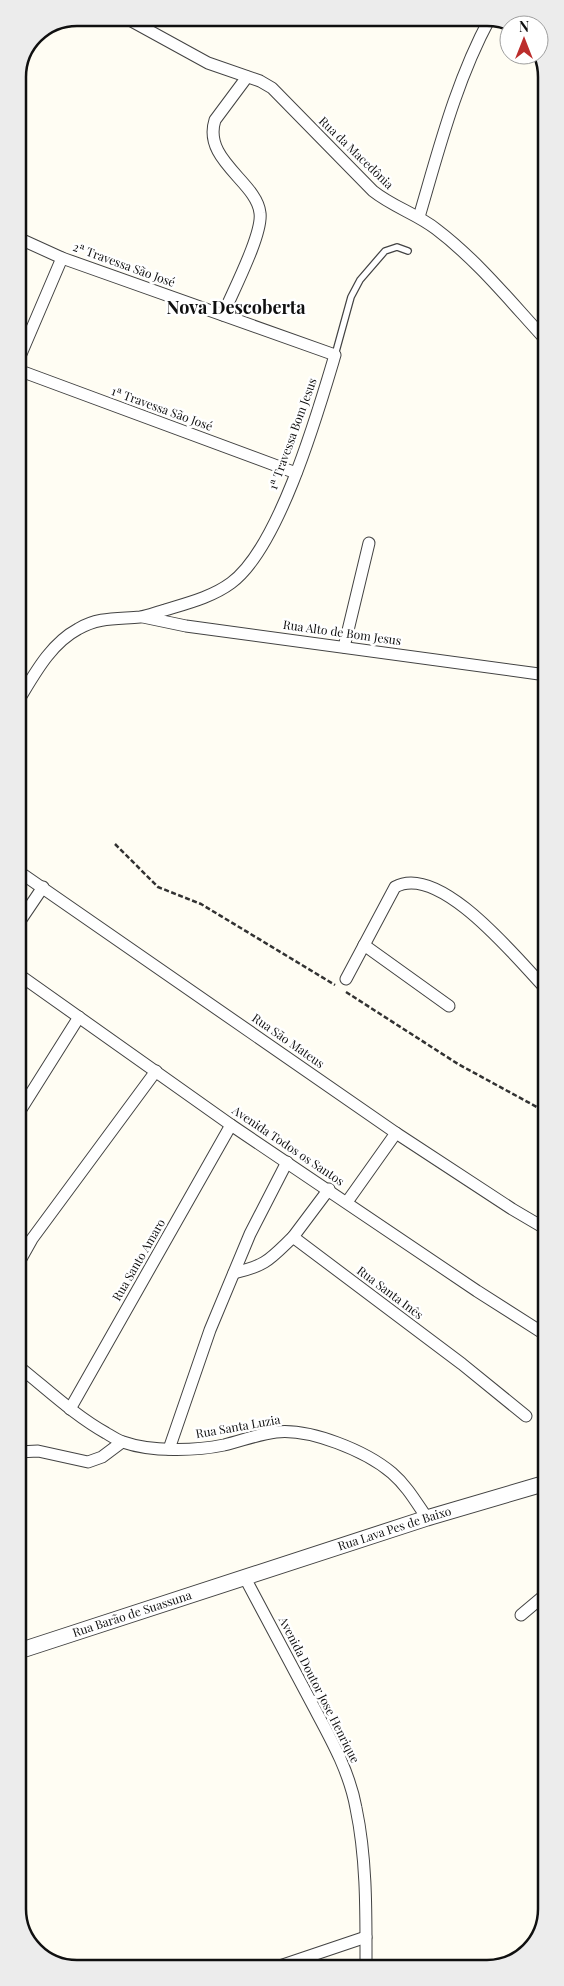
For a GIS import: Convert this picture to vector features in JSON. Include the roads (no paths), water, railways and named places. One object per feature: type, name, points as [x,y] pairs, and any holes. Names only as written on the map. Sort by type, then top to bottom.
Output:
[{"type":"street","name":"Rua da Macedônia","points":[[141,26],[208,63],[247,76],[272,88],[373,191],[391,204],[419,218],[449,240],[475,263],[538,330]]},
{"type":"street","points":[[419,218],[464,73],[486,26]]},
{"type":"street","points":[[223,315],[257,235],[260,212],[257,201],[227,165],[212,135],[215,120],[247,76]]},
{"type":"street","name":"2ª Travessa São José","points":[[26,242],[62,258],[335,355]]},
{"type":"street","points":[[26,342],[62,258]]},
{"type":"street","name":"1ª Travessa Bom Jesus","points":[[26,688],[39,667],[55,647],[76,630],[94,621],[142,617],[197,600],[233,582],[258,553],[296,473],[335,355]]},
{"type":"street","name":"1ª Travessa São José","points":[[26,373],[296,473]]},
{"type":"street","points":[[344,647],[369,543]]},
{"type":"street","name":"Rua Alto de Bom Jesus","points":[[142,617],[186,626],[538,675]]},
{"type":"street","name":"Rua São Mateus","points":[[26,876],[396,1133],[538,1224]]},
{"type":"street","points":[[342,983],[395,887],[402,883],[419,883],[454,900],[470,911],[485,924],[538,980]]},
{"type":"street","points":[[26,912],[43,887]]},
{"type":"street","points":[[364,945],[449,1006]]},
{"type":"street","name":"Avenida Todos os Santos","points":[[26,980],[231,1125],[538,1330]]},
{"type":"street","points":[[26,1101],[79,1017]]},
{"type":"street","points":[[26,1250],[156,1071]]},
{"type":"street","name":"Rua Santo Amaro","points":[[70,1409],[231,1125]]},
{"type":"street","points":[[347,1202],[396,1133]]},
{"type":"street","points":[[169,1449],[193,1374],[234,1272],[250,1234],[287,1162]]},
{"type":"street","points":[[234,1272],[252,1269],[268,1261],[293,1237],[329,1190]]},
{"type":"street","name":"Rua Santa Inês","points":[[293,1237],[462,1364],[526,1416]]},
{"type":"street","name":"Rua Santa Luzia","points":[[26,1373],[70,1409],[122,1442],[169,1449],[192,1449],[222,1445],[275,1432],[290,1432],[307,1434],[347,1447],[372,1459],[385,1468],[405,1486],[428,1518]]},
{"type":"street","points":[[26,1452],[44,1452],[80,1462],[88,1462],[102,1457],[122,1442]]},
{"type":"street","name":"Rua Lava Pes de Baixo","points":[[245,1578],[428,1518],[538,1485]]},
{"type":"street","name":"Rua Barão de Suassuna","points":[[26,1648],[245,1578]]},
{"type":"street","name":"Avenida Doutor Jose Henrique","points":[[245,1578],[334,1746],[348,1777],[361,1837],[366,1960]]},
{"type":"street","points":[[521,1614],[538,1600]]},
{"type":"street","points":[[298,1960],[366,1937]]},
{"type":"lane","points":[[335,355],[355,289],[360,280],[385,251],[397,247],[408,251]]},
{"type":"district","name":"Nova Descoberta","points":[[236,308]]}]
